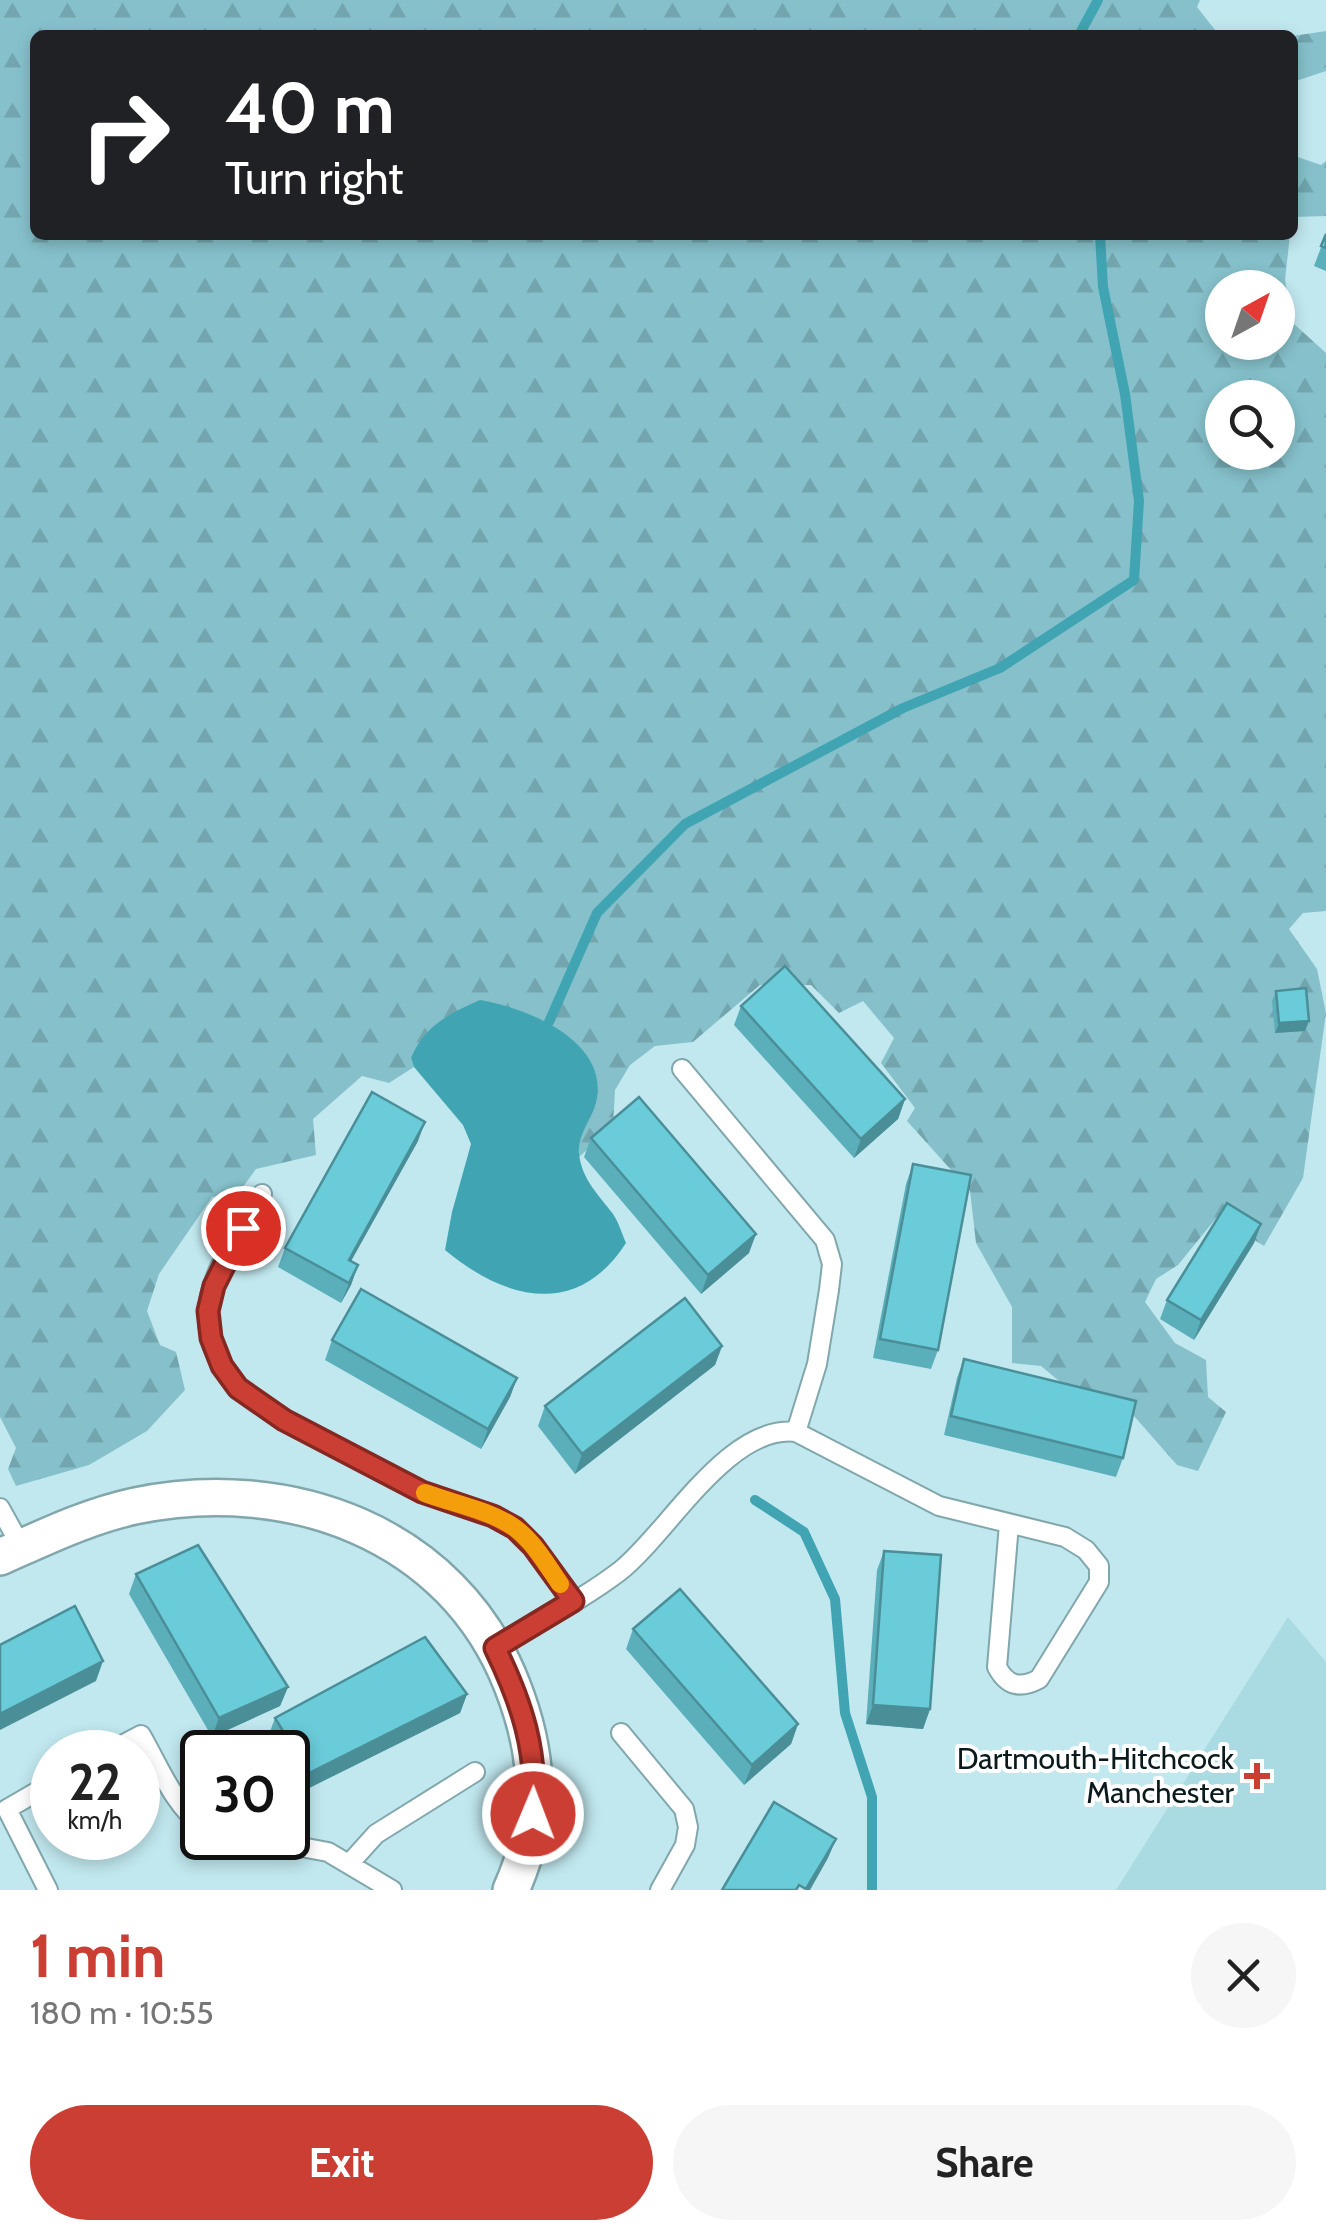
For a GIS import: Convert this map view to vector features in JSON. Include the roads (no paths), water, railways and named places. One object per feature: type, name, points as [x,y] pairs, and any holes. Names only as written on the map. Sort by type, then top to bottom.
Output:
[{"type":"street","points":[[11,1552],[133,1507],[226,1499],[282,1502],[352,1522],[416,1558],[468,1607],[495,1648],[521,1708],[536,1777],[526,1850],[511,1890]]},
{"type":"lane","points":[[682,1069],[825,1240],[832,1264],[826,1308],[817,1364],[796,1432]]},
{"type":"lane","points":[[262,1194],[224,1262],[208,1311],[211,1338],[222,1366],[238,1388],[284,1420],[422,1492],[493,1516],[515,1528],[573,1601]]},
{"type":"lane","points":[[495,1648],[636,1558],[716,1470],[764,1434],[781,1430],[796,1432],[938,1506],[1066,1537],[1086,1550],[1099,1566],[1099,1582],[1039,1679],[1027,1686],[1003,1679],[996,1667],[1009,1524]]},
{"type":"lane","points":[[0,1508],[11,1552]]},
{"type":"lane","points":[[622,1733],[684,1808],[688,1827],[685,1845],[660,1890]]},
{"type":"lane","points":[[160,1766],[180,1799]]},
{"type":"lane","points":[[349,1864],[376,1834],[476,1772]]},
{"type":"lane","points":[[30,1796],[7,1809],[30,1854]]},
{"type":"lane","points":[[310,1847],[328,1852],[392,1890]]},
{"type":"lane","points":[[33,1860],[48,1890]]},
{"type":"waterway","points":[[1082,30],[1098,0]]},
{"type":"waterway","points":[[549,1022],[597,913],[685,824],[903,708],[1000,668],[1134,580],[1139,501],[1125,394],[1103,287],[1100,240]]},
{"type":"waterway","points":[[755,1500],[804,1532],[835,1599],[845,1713],[872,1797],[872,1890]]},
{"type":"place","name":"Dartmouth-Hitchcock Manchester","points":[[1257,1776]]}]
